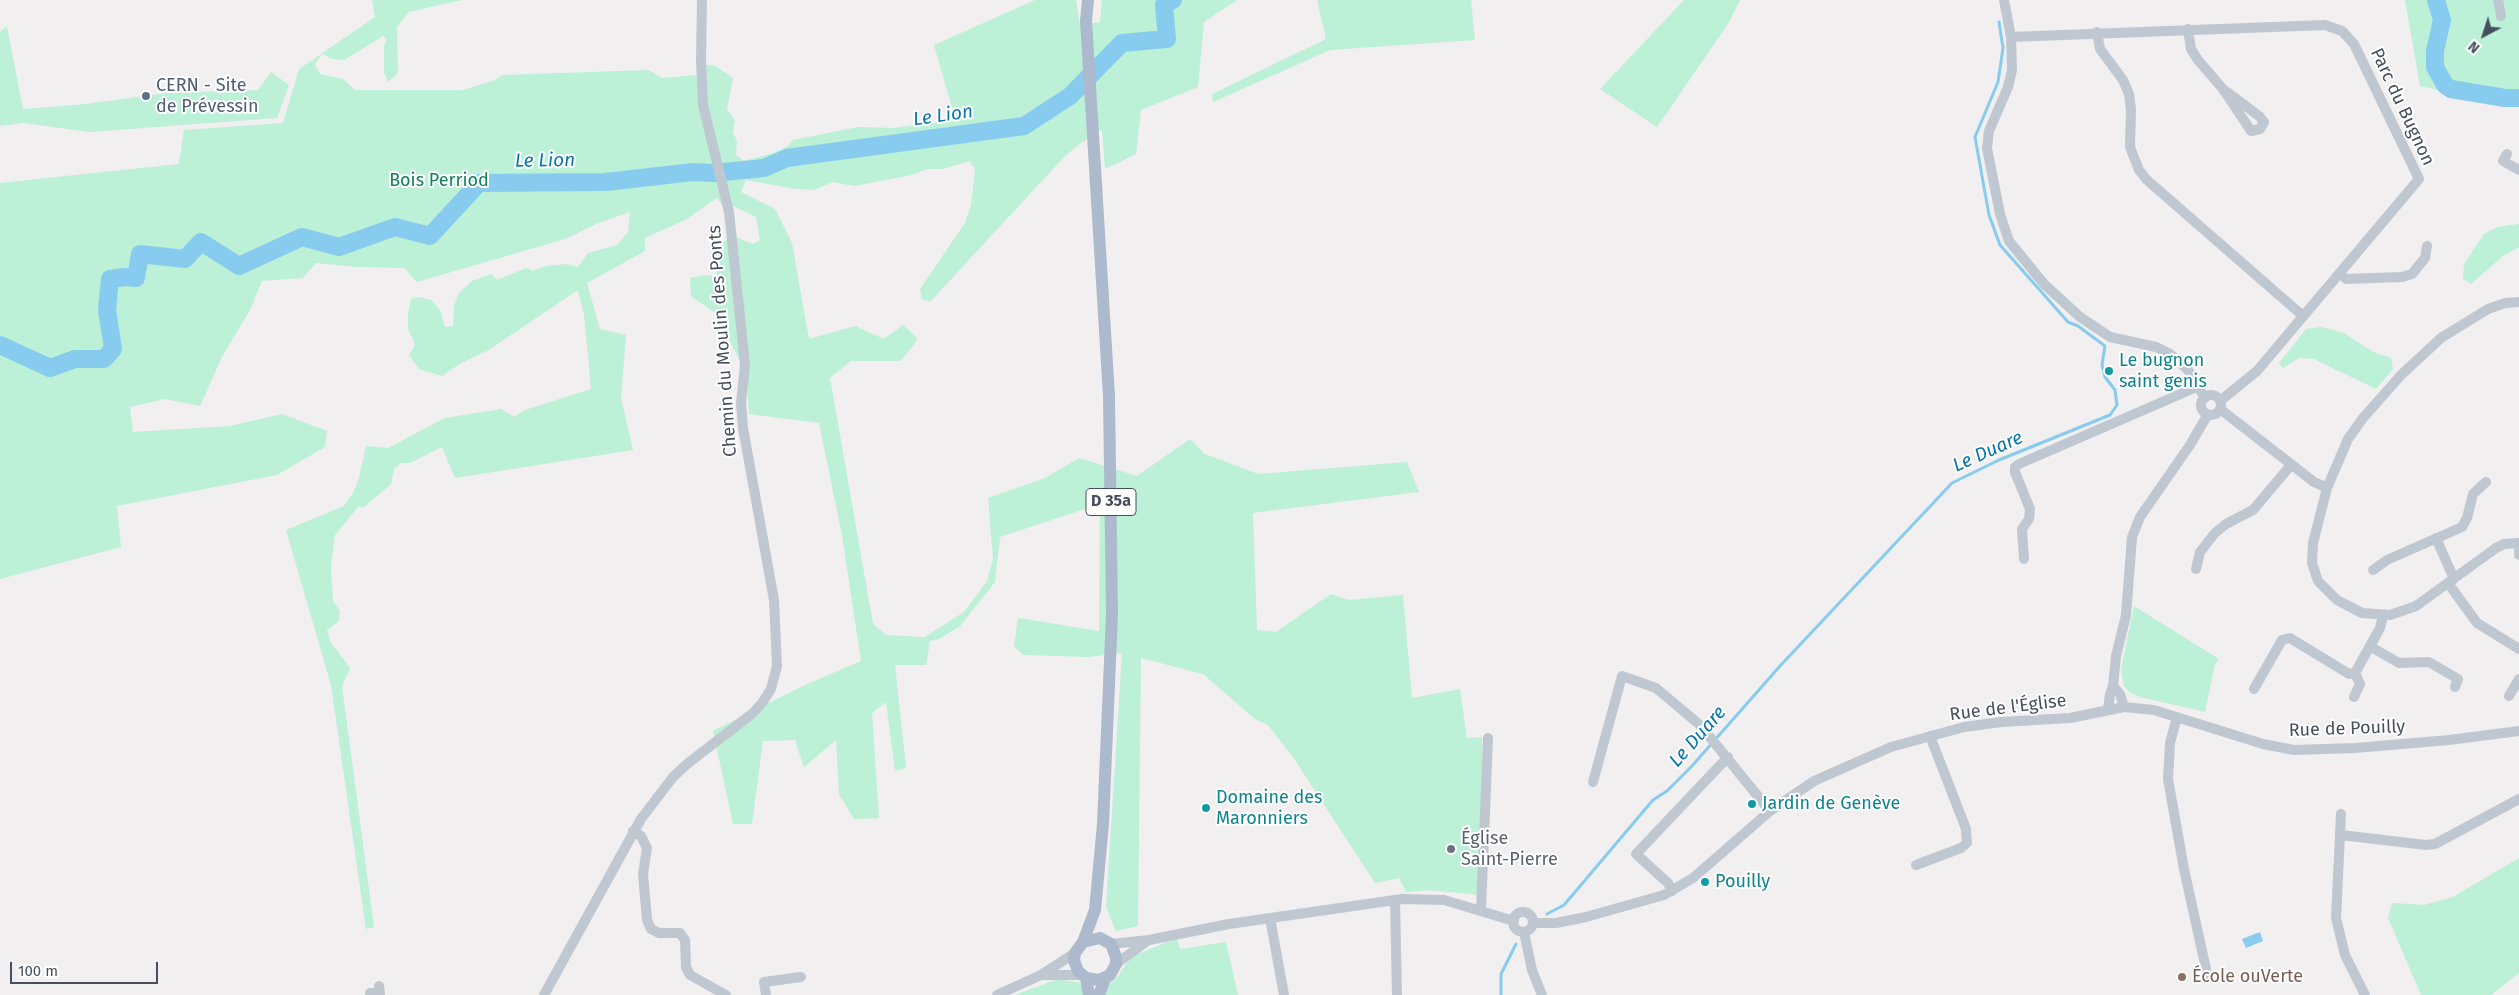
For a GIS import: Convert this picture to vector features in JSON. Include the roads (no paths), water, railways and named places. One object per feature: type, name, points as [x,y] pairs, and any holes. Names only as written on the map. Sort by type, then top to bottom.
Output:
[{"type":"main road","name":"D 35a","points":[[1080,0],[1086,21]]},
{"type":"main road","name":"D 35a","points":[[1083,942],[1095,910],[1104,814],[1112,604],[1109,396],[1088,60],[1086,21],[1088,0]]},
{"type":"main road","name":"D 35a","points":[[1095,910],[1105,941]]},
{"type":"main road","points":[[1091,978],[1116,964],[1114,950],[1105,941],[1083,942],[1075,953],[1075,966],[1091,978],[1099,995]]},
{"type":"main road","points":[[1089,995],[1091,978]]},
{"type":"street","name":"Chemin du Moulin des Ponts","points":[[544,995],[633,831],[656,798],[686,764],[753,713],[771,688],[778,666],[773,592],[743,428],[741,403],[744,365],[729,212],[703,105],[701,60],[702,0]]},
{"type":"street","points":[[2004,0],[2012,37],[2012,70],[2008,87],[1989,131],[1987,148],[2000,214],[2009,241],[2044,284],[2085,321],[2110,337],[2156,347],[2181,362],[2200,386],[2205,398],[2202,407],[2208,414]]},
{"type":"street","points":[[2498,0],[2501,16]]},
{"type":"street","name":"Parc du Bugnon","points":[[2012,37],[2097,32],[2325,25],[2342,32],[2354,44],[2419,179],[2257,371],[2220,405]]},
{"type":"street","points":[[2188,29],[2191,48],[2223,89]]},
{"type":"street","points":[[2097,32],[2100,49],[2123,80],[2129,94],[2131,109],[2130,147],[2139,170],[2147,180],[2303,316]]},
{"type":"street","points":[[2507,154],[2503,161],[2519,170]]},
{"type":"street","points":[[2340,274],[2346,279],[2402,277],[2412,274],[2425,258],[2427,246]]},
{"type":"street","points":[[2519,302],[2505,303],[2476,314],[2441,338],[2375,403],[2355,428],[2327,488],[2313,543],[2313,571],[2323,588],[2337,600],[2362,613],[2383,616],[2408,610],[2496,548],[2504,544],[2519,543]]},
{"type":"street","points":[[2024,559],[2022,528],[2029,519],[2030,510],[2015,472],[2015,467],[2200,386]]},
{"type":"street","points":[[2205,398],[2214,396],[2220,405],[2291,465],[2314,482],[2327,488]]},
{"type":"street","points":[[2208,414],[2212,415],[2220,405]]},
{"type":"street","points":[[2108,709],[2110,694],[2114,686],[2116,656],[2126,615],[2130,552],[2134,532],[2140,517],[2190,445],[2208,414]]},
{"type":"street","points":[[2196,569],[2200,552],[2215,533],[2226,524],[2253,510],[2291,465]]},
{"type":"street","points":[[2373,570],[2387,560],[2462,527],[2467,518],[2473,494],[2486,482]]},
{"type":"street","points":[[2436,538],[2451,581],[2477,623],[2519,649]]},
{"type":"street","points":[[2254,689],[2282,640],[2290,638],[2349,674],[2355,673],[2371,647],[2380,628],[2383,616]]},
{"type":"street","points":[[2371,647],[2399,663],[2429,662],[2458,678],[2455,688]]},
{"type":"street","points":[[2354,697],[2360,684],[2355,673]]},
{"type":"street","points":[[1593,782],[1622,676],[1656,688],[1708,733],[1770,811]]},
{"type":"street","points":[[2509,696],[2519,679]]},
{"type":"street","points":[[2114,686],[2120,694],[2124,707]]},
{"type":"street","name":"Rue de l'Église","points":[[1533,923],[1556,923],[1586,917],[1638,904],[1672,891],[1704,870],[1770,811],[1800,789],[1832,772],[1891,748],[1930,736],[1983,724],[2070,718],[2124,707],[2154,710],[2177,717]]},
{"type":"street","points":[[2177,717],[2170,743],[2168,780],[2184,869],[2208,978]]},
{"type":"street","name":"Rue de Pouilly","points":[[2177,717],[2263,744],[2300,750],[2449,740],[2519,731]]},
{"type":"street","points":[[1916,865],[1961,848],[1967,843],[1966,829],[1930,736]]},
{"type":"street","points":[[1481,910],[1488,738]]},
{"type":"street","points":[[1672,891],[1668,883],[1636,854],[1728,757]]},
{"type":"street","points":[[2341,835],[2435,844],[2519,798]]},
{"type":"street","points":[[2341,814],[2336,918],[2345,956],[2365,995]]},
{"type":"street","points":[[633,831],[641,836],[647,848],[643,874],[647,920],[651,929],[659,933],[680,933],[685,940],[686,967],[690,975],[726,995]]},
{"type":"street","points":[[1105,941],[1149,940],[1172,934],[1270,918],[1395,900],[1424,898],[1444,900],[1514,921]]},
{"type":"street","points":[[1395,900],[1398,995]]},
{"type":"street","points":[[1524,912],[1530,914],[1533,923],[1530,929],[1524,932],[1516,928],[1514,921],[1517,914],[1524,912]]},
{"type":"street","points":[[1270,918],[1284,995]]},
{"type":"street","points":[[1524,932],[1532,970],[1542,995]]},
{"type":"street","points":[[1116,964],[1149,940]]},
{"type":"street","points":[[997,995],[1042,976],[1075,953]]},
{"type":"street","points":[[1042,976],[1091,978]]},
{"type":"street","points":[[766,995],[764,982],[801,977]]},
{"type":"street","points":[[371,995],[370,993],[380,993],[379,986]]},
{"type":"water","points":[[2260,932],[2263,941],[2246,948],[2242,939]]},
{"type":"waterway","name":"Le Lion","points":[[0,345],[50,368],[75,359],[104,359],[113,349],[107,310],[110,279],[136,278],[140,254],[185,259],[201,242],[239,266],[302,237],[339,247],[395,227],[430,236],[479,183],[606,182],[693,172],[714,173],[764,168],[787,158],[1024,126],[1070,96],[1122,43],[1167,39],[1164,5],[1173,0]]},
{"type":"waterway","name":"Le Lion","points":[[2436,0],[2442,20],[2435,51],[2435,67],[2445,85],[2451,89],[2505,98],[2519,98]]},
{"type":"waterway","name":"Le Duare","points":[[1547,914],[1564,905],[1653,800],[1667,791],[1692,766],[1780,666],[1952,483],[1999,460],[2110,415],[2117,405],[2115,390],[2105,377],[2102,365],[2105,346],[2078,326],[2068,322],[2000,245],[1989,215],[1975,137],[1998,82],[2003,48],[1999,22]]},
{"type":"waterway","name":"Le Duare","points":[[1501,995],[1501,974],[1516,944]]},
{"type":"place","name":"CERN - Site de Prévessin","points":[[146,96]]},
{"type":"place","name":"Le bugnon saint genis","points":[[2109,371]]},
{"type":"place","name":"Jardin de Genève","points":[[1752,804]]},
{"type":"place","name":"Domaine des Maronniers","points":[[1206,808]]},
{"type":"place","name":"Église Saint-Pierre","points":[[1451,849]]},
{"type":"place","name":"Pouilly","points":[[1705,882]]},
{"type":"place","name":"École ouVerte","points":[[2182,977]]},
{"type":"park label","name":"Bois Perriod","points":[[439,181]]}]
